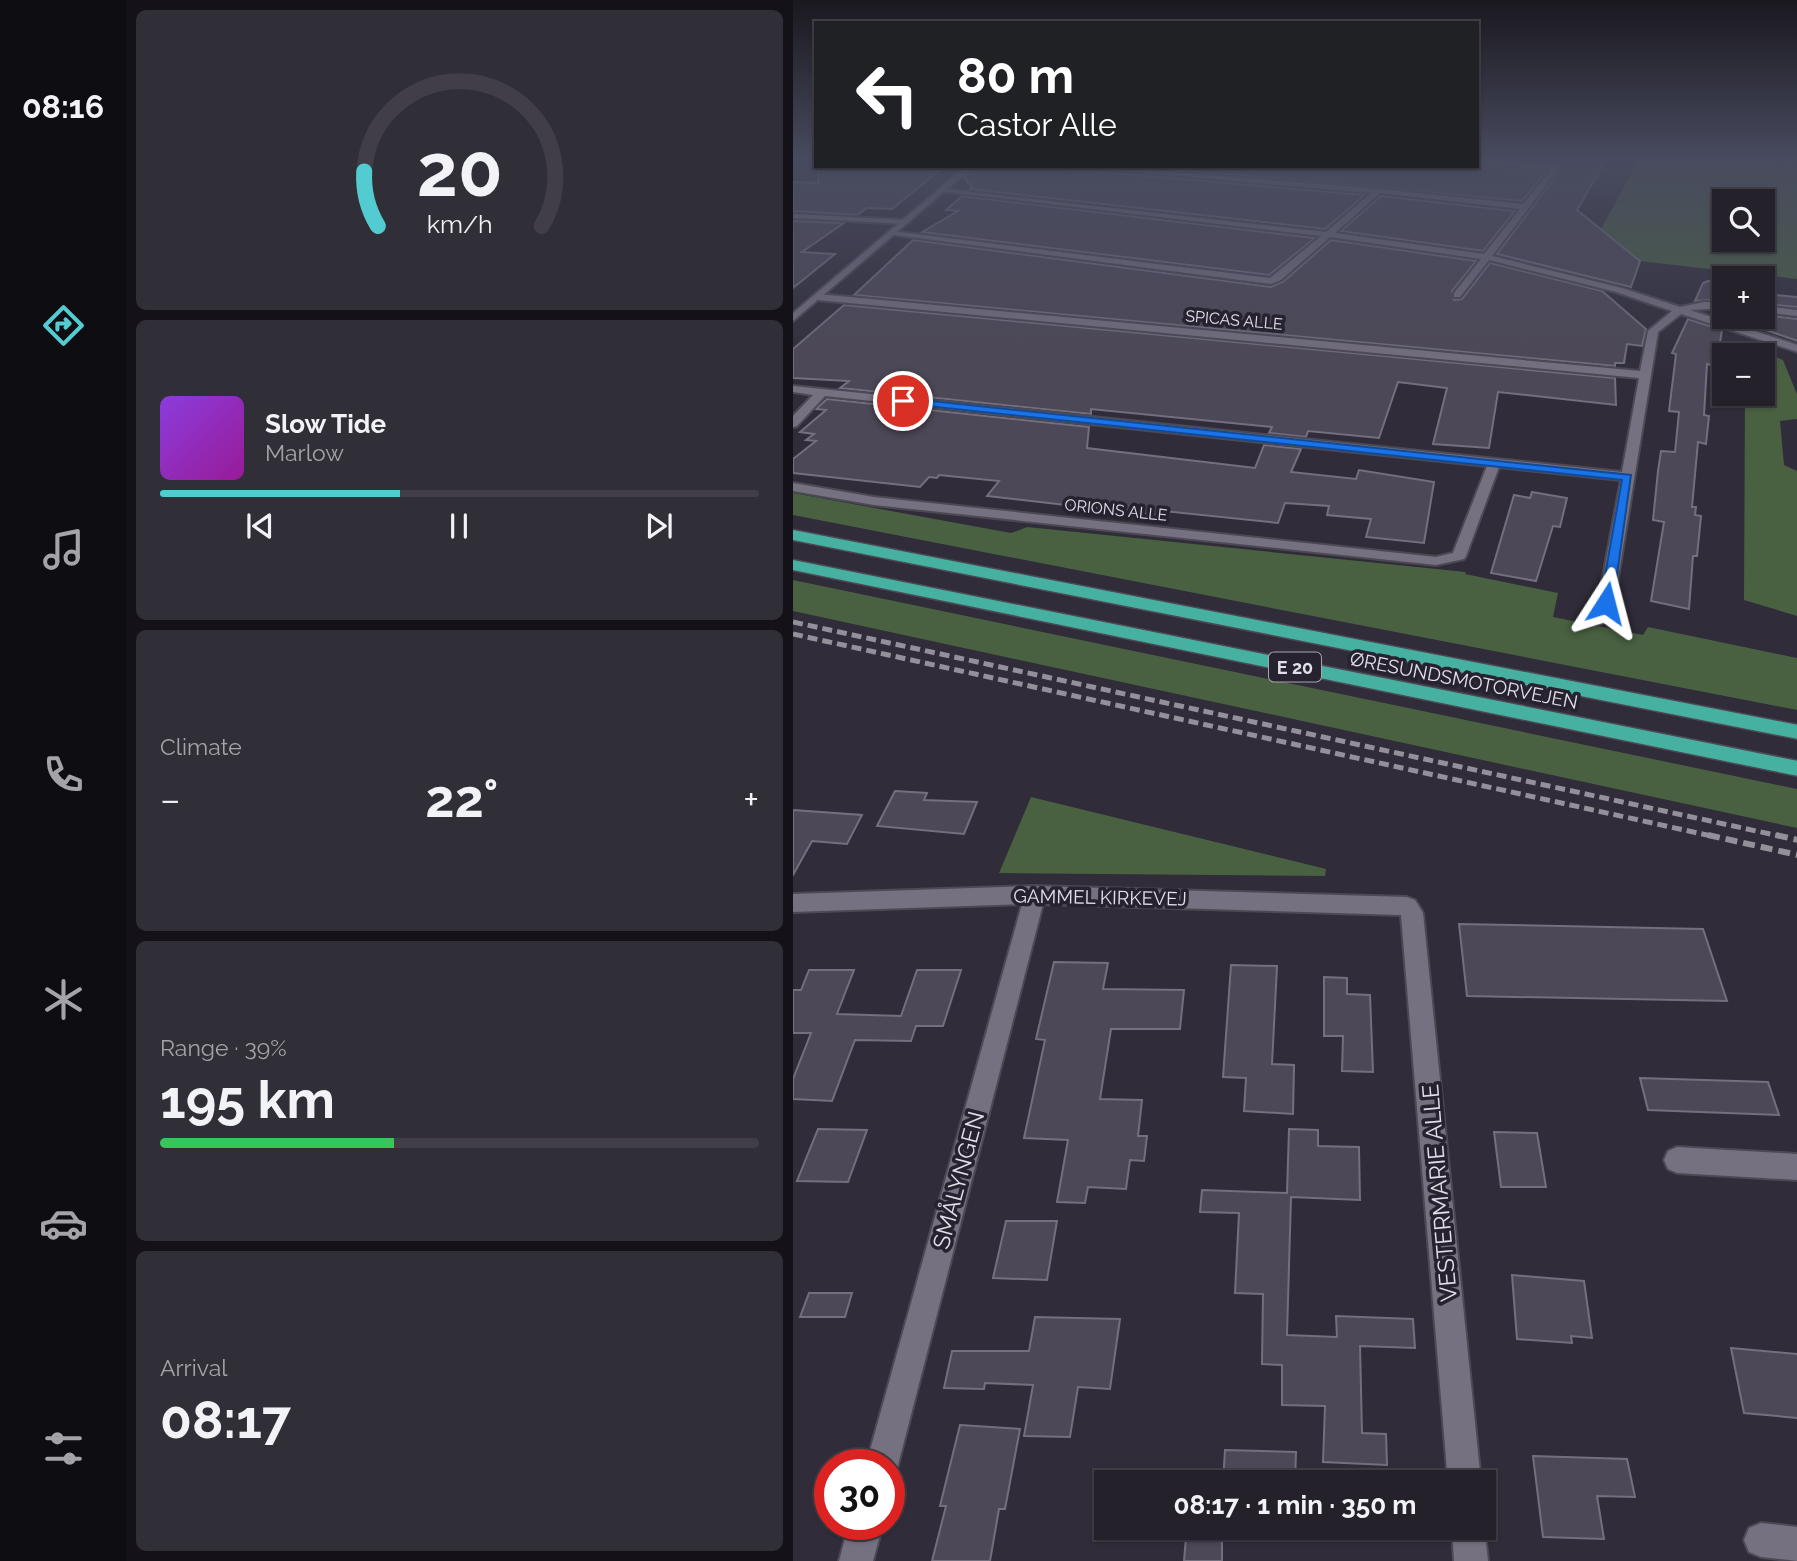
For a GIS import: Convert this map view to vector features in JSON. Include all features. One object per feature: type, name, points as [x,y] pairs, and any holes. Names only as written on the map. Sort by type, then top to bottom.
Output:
[{"type":"highway","name":"ØRESUNDSMOTORVEJEN","points":[[793,536],[1797,732]]},
{"type":"highway","name":"ØRESUNDSMOTORVEJEN","points":[[793,565],[1797,769]]},
{"type":"street","points":[[795,314],[894,232]]},
{"type":"street","points":[[1308,232],[1486,257],[1557,273],[1682,309],[1797,349]]},
{"type":"street","points":[[891,234],[1259,281],[1278,278],[1330,232]]},
{"type":"street","points":[[1457,295],[1506,232]]},
{"type":"street","name":"SPICAS ALLE","points":[[818,297],[1646,374]]},
{"type":"street","points":[[1599,619],[1606,603],[1653,331],[1664,318],[1682,309],[1712,304]]},
{"type":"street","points":[[1775,310],[1797,313]]},
{"type":"street","points":[[793,389],[1628,477]]},
{"type":"street","points":[[793,423],[822,392]]},
{"type":"street","points":[[1436,561],[1459,556],[1495,462]]},
{"type":"street","name":"ORIONS ALLE","points":[[793,487],[888,503],[1436,561]]},
{"type":"street","name":"GAMMEL KIRKEVEJ","points":[[793,903],[1035,895],[1407,906]]},
{"type":"street","name":"SMÅLYNGEN","points":[[886,1449],[1035,895]]},
{"type":"street","name":"VESTERMARIE ALLE","points":[[1407,906],[1412,913],[1464,1470]]},
{"type":"street","points":[[1677,1160],[1797,1167]]},
{"type":"street","points":[[856,1561],[862,1540]]},
{"type":"street","points":[[1470,1540],[1471,1561]]},
{"type":"street","points":[[1761,1540],[1797,1544]]},
{"type":"green space","points":[[1600,232],[1712,232],[1712,252],[1775,252],[1775,232],[1797,232],[1797,279],[1775,276],[1775,266],[1712,266],[1712,269],[1587,255]]},
{"type":"green space","points":[[1775,357],[1783,360],[1797,394],[1797,419],[1780,421],[1784,465],[1797,471],[1797,616],[1744,600],[1745,406],[1775,406]]},
{"type":"green space","points":[[793,493],[1011,533],[1027,527],[1466,572],[1465,574],[1558,593],[1553,617],[1643,635],[1648,627],[1797,658],[1797,710],[793,515]]},
{"type":"green space","points":[[793,580],[1797,789],[1797,828],[793,611]]},
{"type":"green space","points":[[1031,797],[1326,869],[1325,876],[999,873]]},
{"type":"building","points":[[793,232],[831,232],[802,252],[835,254],[793,288]]},
{"type":"building","points":[[922,232],[1263,232],[1315,238],[1269,275]]},
{"type":"building","points":[[1347,232],[1498,232],[1483,251]]},
{"type":"building","points":[[1514,232],[1604,232],[1640,261],[1631,287],[1497,254]]},
{"type":"building","points":[[913,240],[1271,287],[1283,282],[1331,240],[1476,261],[1452,291],[1454,300],[1462,299],[1490,263],[1602,291],[1646,329],[1642,346],[1627,344],[1624,363],[1615,363],[1615,366],[854,295]]},
{"type":"building","points":[[1712,282],[1712,300],[1695,301],[1703,283]]},
{"type":"building","points":[[1775,295],[1798,297],[1798,307],[1775,305]]},
{"type":"building","points":[[844,305],[1615,378],[1616,405],[1498,392],[1489,448],[1433,444],[1447,388],[1398,382],[1379,438],[1308,431],[1306,437],[1269,433],[1272,427],[1091,409],[1091,414],[840,388],[849,381],[793,378],[793,349]]},
{"type":"building","points":[[1775,316],[1798,319],[1798,341],[1762,329],[1775,329]]},
{"type":"building","points":[[1688,319],[1712,329],[1722,330],[1720,343],[1712,343],[1711,365],[1707,364],[1704,415],[1709,416],[1706,444],[1698,442],[1692,507],[1696,507],[1695,515],[1701,516],[1697,556],[1693,556],[1689,609],[1651,601],[1664,522],[1653,520],[1658,471],[1661,451],[1675,452],[1679,412],[1669,411],[1676,354],[1672,353]]},
{"type":"building","points":[[827,399],[1089,427],[1087,448],[1255,468],[1264,445],[1301,449],[1291,472],[1356,479],[1359,470],[1434,482],[1424,543],[1366,537],[1371,519],[1327,515],[1329,506],[1285,503],[1278,523],[1164,511],[1162,516],[987,496],[999,481],[939,475],[937,478],[929,477],[920,487],[793,473],[793,459],[816,441],[806,440],[814,434],[800,432],[826,410],[816,409]]},
{"type":"building","points":[[1532,492],[1567,498],[1560,527],[1553,526],[1536,581],[1491,573],[1514,495],[1530,498]]},
{"type":"building","points":[[895,791],[927,793],[924,800],[977,802],[964,834],[877,826]]},
{"type":"building","points":[[793,810],[862,815],[847,844],[812,841],[793,875]]},
{"type":"building","points":[[1459,924],[1703,929],[1727,1001],[1467,996]]},
{"type":"building","points":[[1054,962],[1108,963],[1103,989],[1184,990],[1180,1029],[1111,1029],[1100,1099],[1142,1100],[1138,1136],[1147,1136],[1144,1161],[1130,1160],[1126,1189],[1088,1187],[1085,1203],[1057,1202],[1068,1140],[1024,1138],[1045,1040],[1036,1039]]},
{"type":"building","points":[[1231,965],[1277,966],[1272,1064],[1294,1065],[1293,1114],[1244,1111],[1246,1078],[1223,1077]]},
{"type":"building","points":[[809,970],[854,970],[837,1014],[901,1016],[917,970],[961,970],[943,1026],[916,1026],[911,1041],[855,1040],[832,1101],[793,1099],[793,1079],[811,1033],[793,1033],[793,990],[801,990]]},
{"type":"building","points":[[1324,977],[1347,978],[1347,994],[1370,995],[1373,1072],[1342,1071],[1343,1036],[1324,1036]]},
{"type":"building","points":[[1640,1078],[1768,1082],[1779,1115],[1648,1110]]},
{"type":"building","points":[[818,1129],[867,1130],[848,1182],[797,1181]]},
{"type":"building","points":[[1289,1129],[1318,1130],[1318,1146],[1359,1147],[1360,1200],[1291,1197],[1287,1335],[1337,1337],[1336,1316],[1413,1319],[1415,1348],[1360,1346],[1362,1433],[1386,1434],[1387,1465],[1323,1462],[1325,1406],[1282,1405],[1282,1365],[1262,1364],[1263,1294],[1235,1293],[1239,1213],[1200,1212],[1202,1190],[1287,1193]]},
{"type":"building","points":[[1494,1132],[1537,1133],[1546,1187],[1501,1187]]},
{"type":"building","points":[[1006,1221],[1057,1221],[1047,1280],[993,1278]]},
{"type":"building","points":[[1512,1275],[1584,1281],[1592,1338],[1571,1336],[1572,1343],[1517,1339]]},
{"type":"building","points":[[809,1293],[852,1293],[845,1317],[800,1317]]},
{"type":"building","points":[[1035,1317],[1120,1319],[1110,1389],[1078,1387],[1070,1437],[1024,1436],[1033,1385],[985,1383],[984,1389],[944,1388],[952,1351],[1029,1351]]},
{"type":"building","points":[[1731,1348],[1798,1354],[1798,1418],[1744,1413]]},
{"type":"building","points":[[960,1425],[1020,1429],[1005,1509],[999,1509],[990,1561],[932,1561],[946,1506],[940,1506]]},
{"type":"building","points":[[1225,1450],[1296,1452],[1295,1470],[1224,1470]]},
{"type":"building","points":[[1533,1456],[1627,1459],[1635,1497],[1597,1496],[1604,1539],[1543,1537]]},
{"type":"building","points":[[1186,1540],[1222,1540],[1222,1561],[1184,1561]]},
{"type":"railway","points":[[793,622],[1784,837]]},
{"type":"railway","points":[[793,634],[1716,837]]},
{"type":"railway","points":[[1708,835],[1798,855]]},
{"type":"railway","points":[[1776,835],[1798,840]]},
{"type":"route","points":[[903,401],[1628,477],[1606,603]]}]
